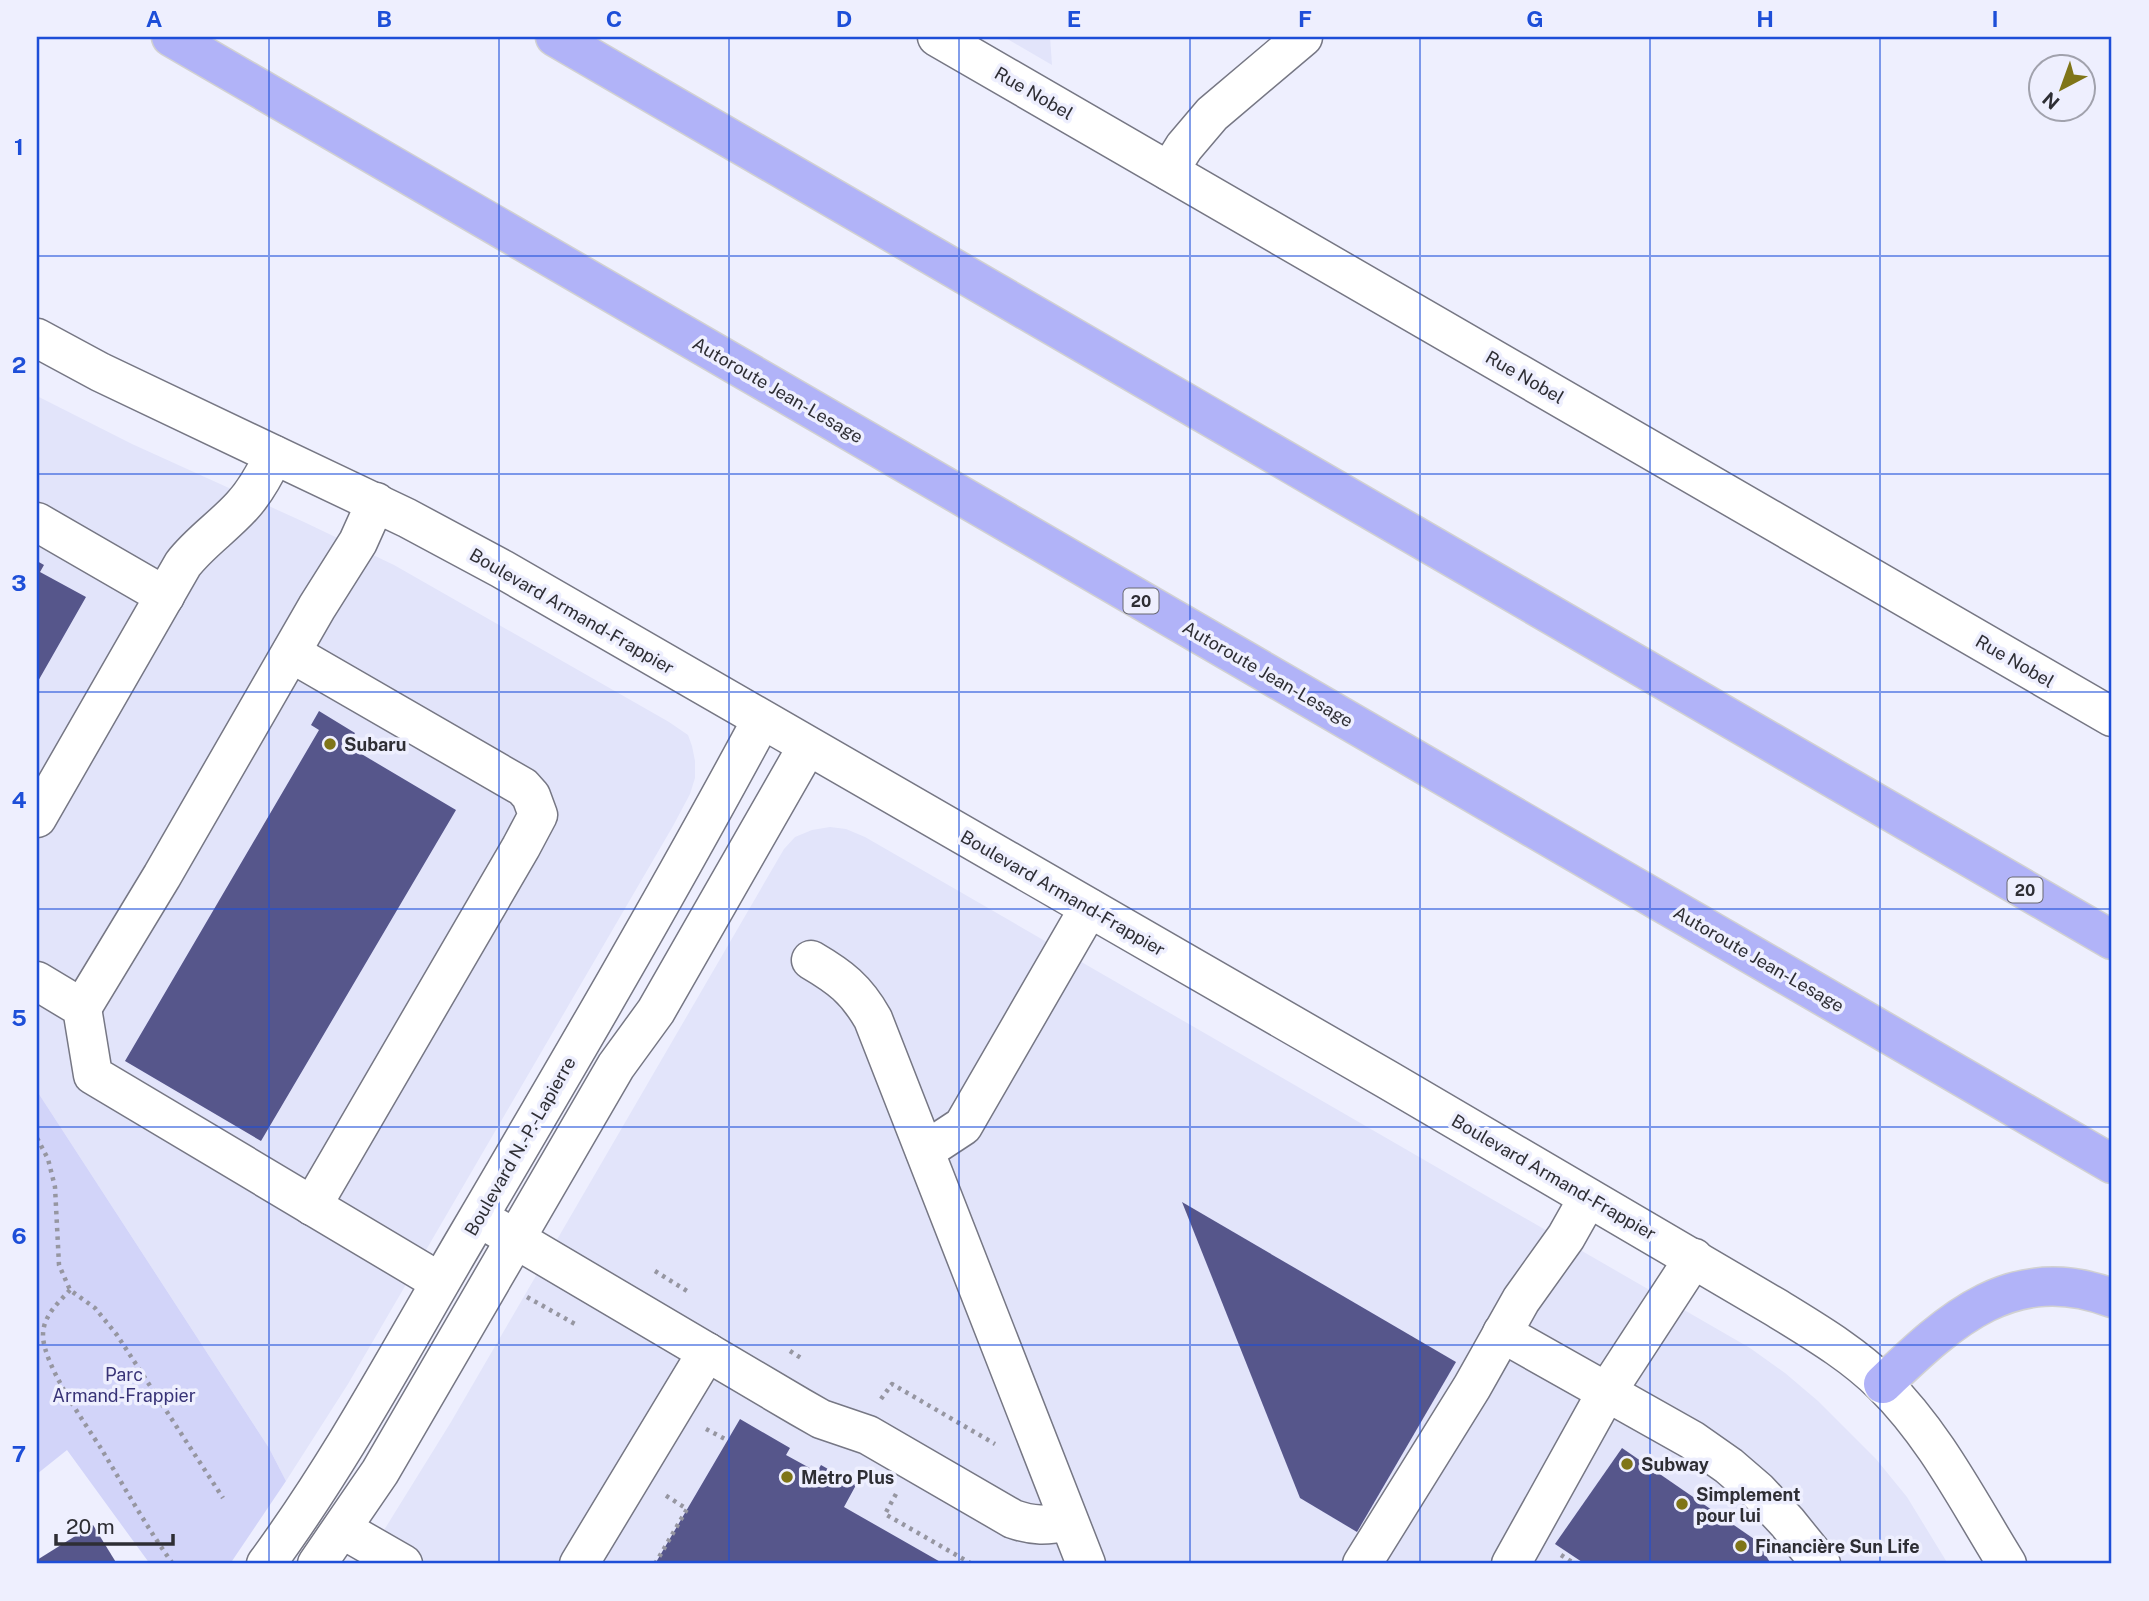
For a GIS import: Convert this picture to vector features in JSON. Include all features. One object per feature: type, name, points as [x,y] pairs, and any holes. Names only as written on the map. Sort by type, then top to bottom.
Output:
[{"type":"highway","name":"Autoroute Jean-Lesage","points":[[171,37],[2112,1164]]},
{"type":"highway","name":"20","points":[[555,37],[2112,940]]},
{"type":"highway","points":[[1883,1384],[1958,1320],[1997,1296],[2015,1290],[2050,1285],[2075,1288],[2112,1298]]},
{"type":"street","name":"Rue Nobel","points":[[937,37],[2112,717]]},
{"type":"street","points":[[1169,171],[1184,147],[1212,114],[1303,37]]},
{"type":"street","name":"Boulevard Armand-Frappier","points":[[37,338],[100,372],[376,502],[525,583],[1694,1258],[1822,1336],[1883,1384],[1938,1453],[2005,1562]]},
{"type":"street","points":[[37,818],[194,549],[253,494],[274,455]]},
{"type":"street","points":[[376,502],[358,542],[82,1009],[93,1075],[440,1282]]},
{"type":"street","points":[[37,522],[165,596]]},
{"type":"street","points":[[291,653],[523,787],[531,796],[538,815],[312,1206]]},
{"type":"street","name":"Boulevard N.-P.-Lapierre","points":[[266,1564],[335,1462],[665,895],[761,721]]},
{"type":"street","points":[[317,1564],[380,1472],[616,1066],[656,1011],[807,747]]},
{"type":"street","points":[[925,1152],[963,1126],[1089,908]]},
{"type":"street","points":[[811,960],[845,981],[863,1001],[873,1019],[1086,1564]]},
{"type":"street","points":[[37,981],[82,1009]]},
{"type":"street","points":[[1362,1564],[1472,1387],[1539,1272],[1566,1237],[1588,1198]]},
{"type":"street","points":[[478,1217],[821,1419],[867,1435],[1013,1519],[1033,1526],[1068,1521]]},
{"type":"street","points":[[1511,1564],[1606,1392],[1694,1258]]},
{"type":"street","points":[[1502,1333],[1692,1440],[1729,1466],[1758,1491],[1821,1564]]},
{"type":"street","points":[[579,1564],[707,1352]]},
{"type":"street","points":[[342,1529],[403,1564]]},
{"type":"path","points":[[37,1138],[48,1160],[55,1187],[59,1265],[70,1290],[95,1308],[117,1335],[223,1499]]},
{"type":"path","points":[[655,1271],[697,1297]]},
{"type":"path","points":[[70,1290],[51,1311],[44,1324],[45,1349],[68,1393],[173,1564]]},
{"type":"path","points":[[520,1293],[575,1324]]},
{"type":"path","points":[[878,1403],[892,1384],[1007,1451]]},
{"type":"path","points":[[703,1427],[727,1440]]},
{"type":"path","points":[[655,1564],[687,1509],[665,1495],[671,1484]]},
{"type":"path","points":[[885,1486],[897,1493],[885,1514],[972,1564]]},
{"type":"shaded area","points":[[1004,37],[1050,37],[1052,65]]},
{"type":"shaded area","points":[[37,396],[132,444],[394,565],[669,722],[688,735],[692,746],[695,778],[690,794],[673,826],[348,1384],[286,1481],[269,1448],[37,1091]]},
{"type":"shaded area","points":[[830,827],[846,829],[865,837],[1750,1348],[1818,1401],[1876,1459],[1907,1497],[1948,1564],[363,1564],[451,1422],[784,849],[795,837]]},
{"type":"green space","name":"Parc Armand-Frappier","points":[[37,1091],[269,1448],[286,1481],[230,1564],[150,1564],[67,1450],[37,1474]]},
{"type":"building","points":[[37,561],[44,565],[40,572],[86,597],[37,683]]},
{"type":"building","points":[[319,711],[355,733],[348,746],[456,810],[261,1141],[125,1061],[319,730],[311,725]]},
{"type":"building","points":[[1182,1202],[1456,1362],[1357,1532],[1300,1498]]},
{"type":"building","points":[[740,1419],[790,1448],[786,1455],[817,1472],[821,1465],[856,1485],[844,1507],[944,1564],[655,1564]]},
{"type":"building","points":[[1622,1448],[1757,1541],[1771,1564],[1585,1564],[1555,1544]]},
{"type":"building","points":[[93,1525],[117,1564],[37,1564],[37,1560]]},
{"type":"place","name":"Subaru","points":[[330,744]]},
{"type":"place","name":"Subway","points":[[1627,1464]]},
{"type":"place","name":"Metro Plus","points":[[787,1477]]},
{"type":"place","name":"Simplement pour lui","points":[[1682,1504]]},
{"type":"place","name":"Financière Sun Life","points":[[1741,1546]]}]
